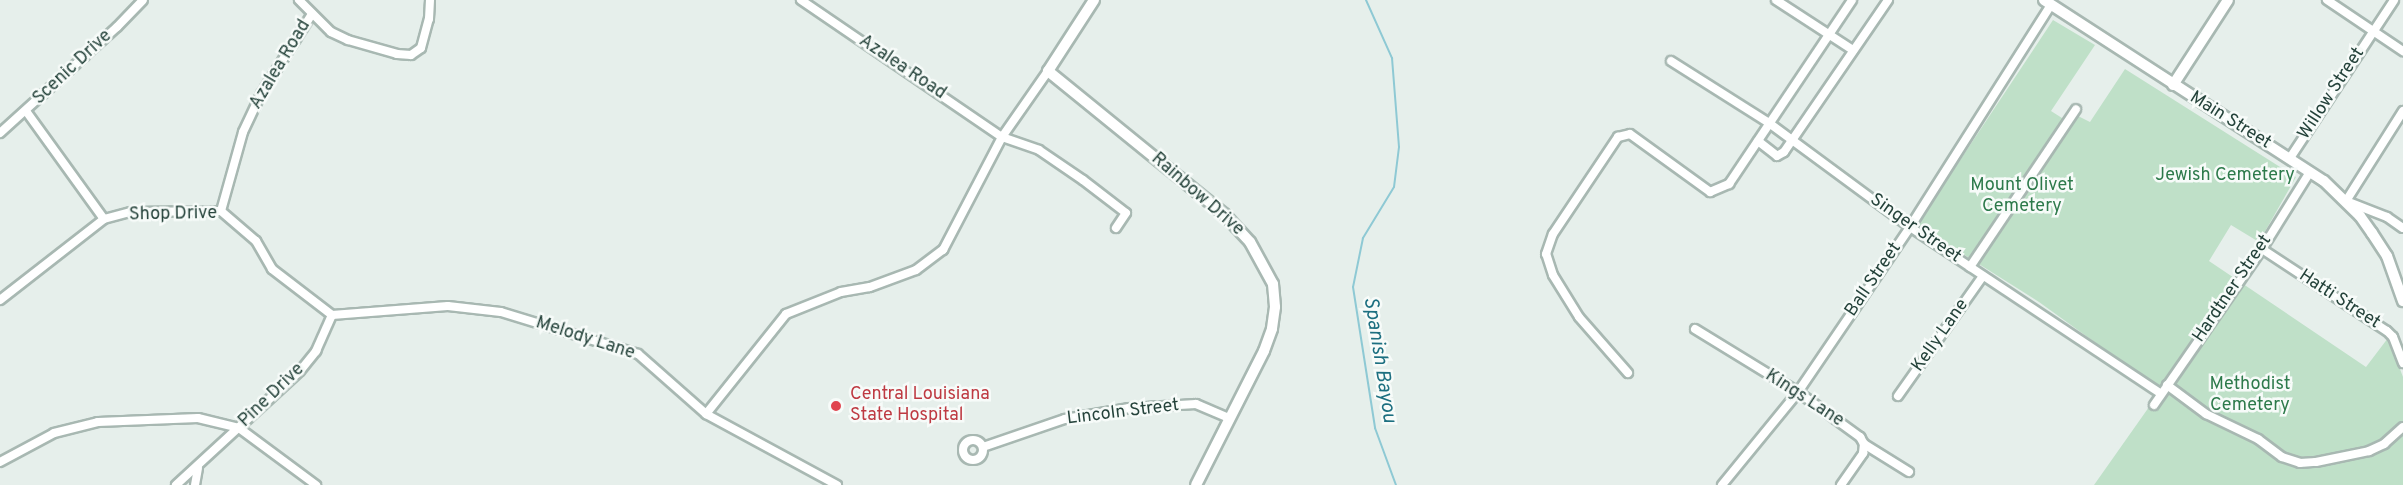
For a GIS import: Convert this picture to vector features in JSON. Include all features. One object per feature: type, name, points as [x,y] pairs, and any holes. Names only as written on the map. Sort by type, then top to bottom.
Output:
[{"type":"street","name":"Scenic Drive","points":[[0,132],[26,111],[143,0]]},
{"type":"street","points":[[299,0],[312,14]]},
{"type":"street","name":"Azalea Road","points":[[221,211],[243,132],[261,93],[312,14],[331,32],[348,40],[397,54],[411,55],[421,48],[429,19],[430,0]]},
{"type":"street","name":"Azalea Road","points":[[801,0],[1002,137],[1039,150],[1126,213],[1116,228]]},
{"type":"street","points":[[706,414],[786,314],[830,296],[870,286],[916,270],[943,250],[1002,137],[1094,0]]},
{"type":"street","points":[[1776,0],[1853,50]]},
{"type":"street","points":[[1628,373],[1579,317],[1553,275],[1546,254],[1553,234],[1618,137],[1630,134],[1710,192],[1729,184],[1852,0]]},
{"type":"street","points":[[1758,141],[1777,156],[1784,152],[1888,0]]},
{"type":"street","points":[[2174,85],[2228,0]]},
{"type":"street","points":[[2327,0],[2403,51]]},
{"type":"street","name":"Willow Street","points":[[2290,158],[2394,0]]},
{"type":"street","name":"Main Street","points":[[2048,2],[2290,158],[2346,201],[2387,256],[2400,283],[2403,301]]},
{"type":"street","name":"Ball Street","points":[[1722,485],[1798,392],[1910,227],[2048,2]]},
{"type":"street","name":"Singer Street","points":[[1671,61],[1769,123],[1910,227],[2161,394]]},
{"type":"street","name":"Rainbow Drive","points":[[1048,71],[1224,214],[1250,242],[1273,284],[1272,329],[1264,351],[1196,485]]},
{"type":"street","points":[[1970,267],[2076,109]]},
{"type":"street","points":[[26,111],[104,219]]},
{"type":"street","points":[[2403,111],[2346,201],[2387,217],[2403,228]]},
{"type":"street","name":"Hardtner Street","points":[[2154,405],[2262,249],[2310,172]]},
{"type":"street","name":"Shop Drive","points":[[0,300],[104,219],[131,212],[221,211],[256,241],[272,269],[332,315]]},
{"type":"street","name":"Hatti Street","points":[[2262,249],[2387,331],[2393,337],[2403,363]]},
{"type":"street","name":"Kelly Lane","points":[[1898,396],[1983,276]]},
{"type":"street","name":"Melody Lane","points":[[332,315],[448,306],[501,312],[638,354],[706,414],[837,485]]},
{"type":"street","name":"Pine Drive","points":[[176,485],[198,468],[300,371],[316,351],[332,315]]},
{"type":"street","name":"Kings Lane","points":[[1695,329],[1798,392],[1860,437],[1864,444],[1909,472]]},
{"type":"street","points":[[2167,386],[2206,414],[2258,439],[2282,457],[2300,463],[2369,451],[2384,444],[2403,427]]},
{"type":"street","name":"Lincoln Street","points":[[983,447],[1065,419],[1120,410],[1196,405],[1229,418]]},
{"type":"street","points":[[0,462],[54,434],[98,422],[198,418],[239,428],[316,485]]},
{"type":"street","points":[[1841,485],[1863,453],[1864,444]]},
{"type":"street","points":[[195,485],[198,468]]},
{"type":"green space","points":[[2053,20],[2095,45],[2051,111],[2073,125],[2078,116],[2090,122],[2125,69],[2296,177],[2259,242],[2231,225],[2209,261],[2366,367],[2388,338],[2403,377],[2403,485],[2094,485],[2161,390],[2039,302],[1917,225]]},
{"type":"waterway","name":"Spanish Bayou","points":[[1366,0],[1392,58],[1399,147],[1394,187],[1363,238],[1353,287],[1375,428],[1396,485]]},
{"type":"place","name":"Central Louisiana State Hospital","points":[[836,406]]},
{"type":"park label","name":"Jewish Cemetery","points":[[2225,176]]},
{"type":"park label","name":"Mount Olivet Cemetery","points":[[2022,198]]},
{"type":"park label","name":"Methodist Cemetery","points":[[2250,396]]}]
